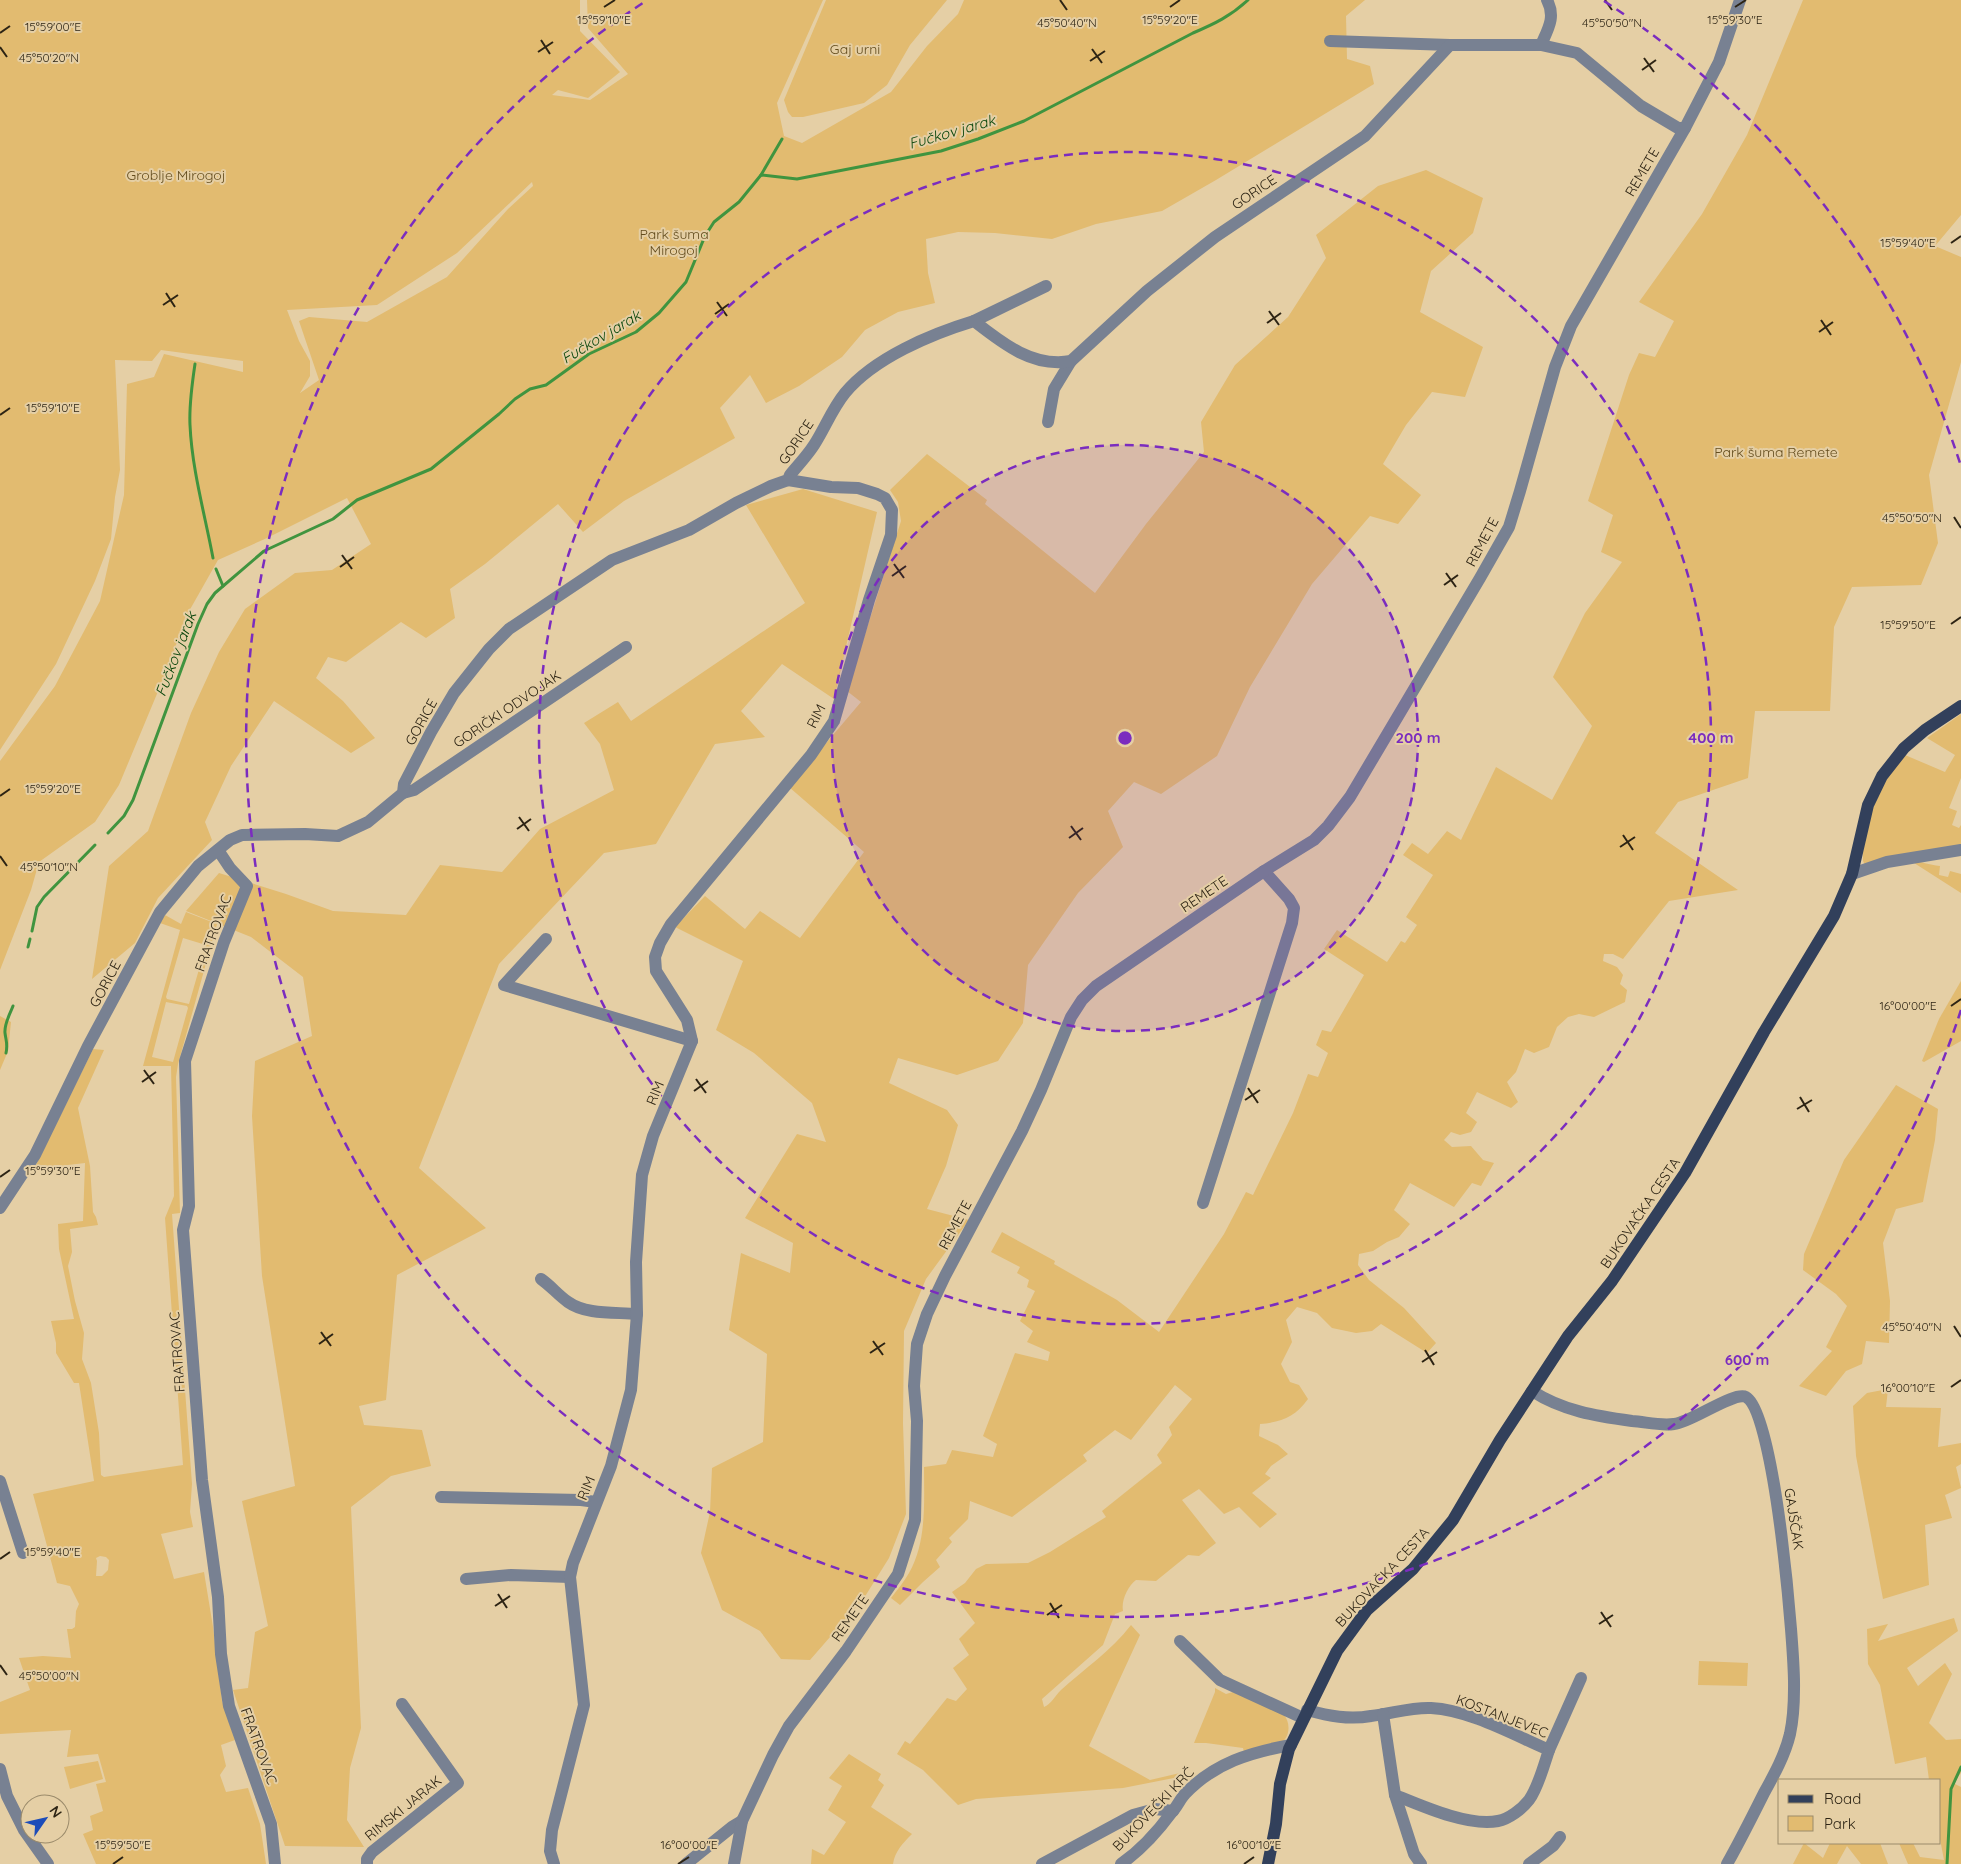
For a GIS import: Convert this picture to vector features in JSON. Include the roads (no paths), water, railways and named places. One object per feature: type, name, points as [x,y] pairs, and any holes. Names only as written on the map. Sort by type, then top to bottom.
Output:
[{"type":"main road","name":"BUKOVAČKA CESTA","points":[[1268,1864],[1276,1824],[1280,1784],[1291,1745],[1327,1668],[1345,1638],[1367,1610],[1413,1569],[1453,1520],[1500,1440],[1573,1328],[1612,1281],[1686,1172],[1764,1032],[1834,916],[1852,874],[1868,805],[1882,776],[1904,748],[1925,730],[1961,706]]},
{"type":"street","points":[[1541,45],[1552,20],[1551,8],[1547,0]]},
{"type":"street","name":"REMETE","points":[[734,1864],[742,1821],[789,1726],[846,1651],[898,1574],[915,1520],[917,1422],[914,1386],[917,1344],[924,1322],[945,1276],[1022,1131],[1071,1017],[1082,1000],[1096,986],[1264,871],[1314,840],[1328,826],[1350,797],[1480,578],[1508,527],[1520,491],[1554,367],[1571,326],[1685,128],[1719,62],[1740,0]]},
{"type":"street","points":[[1330,41],[1450,45],[1541,45],[1577,53],[1641,106],[1678,128],[1685,128]]},
{"type":"street","name":"GORICE","points":[[1048,422],[1054,389],[1071,361],[1147,291],[1215,237],[1365,136],[1450,45]]},
{"type":"street","name":"GORICE","points":[[0,1208],[34,1155],[88,1046],[160,912],[198,866],[230,840],[242,835],[305,834],[338,836],[368,822],[404,794],[404,784],[454,692],[489,649],[509,629],[612,560],[689,530],[736,503],[788,480],[814,446],[845,393],[865,372],[886,359],[919,343],[974,321],[1046,286]]},
{"type":"street","points":[[974,321],[1004,344],[1023,355],[1052,362],[1071,361]]},
{"type":"street","name":"RIM","points":[[554,1864],[550,1852],[552,1830],[584,1705],[570,1577],[573,1563],[611,1466],[631,1390],[636,1314],[636,1262],[642,1175],[653,1136],[692,1041],[687,1020],[656,970],[655,957],[660,943],[671,924],[810,754],[834,720],[869,600],[891,535],[892,510],[885,498],[858,488],[830,487],[788,480]]},
{"type":"street","name":"GORIČKI ODVOJAK","points":[[404,794],[414,790],[626,647]]},
{"type":"street","name":"FRATROVAC","points":[[218,850],[230,868],[247,886],[224,942],[185,1061],[189,1206],[183,1230],[202,1480],[218,1596],[221,1654],[229,1706],[271,1824],[275,1864]]},
{"type":"street","points":[[1852,874],[1887,862],[1961,850]]},
{"type":"street","points":[[1203,1203],[1292,923],[1294,908],[1289,899],[1264,871]]},
{"type":"street","points":[[546,939],[504,985],[692,1041]]},
{"type":"street","points":[[541,1279],[578,1307],[596,1311],[636,1314]]},
{"type":"street","name":"GAJŠČAK","points":[[1532,1391],[1553,1403],[1572,1410],[1666,1425],[1690,1420],[1739,1395],[1749,1399],[1756,1409],[1770,1465],[1785,1557],[1793,1648],[1793,1708],[1785,1748],[1728,1864]]},
{"type":"street","points":[[0,1481],[23,1553]]},
{"type":"street","points":[[440,1497],[582,1500],[596,1502]]},
{"type":"street","points":[[466,1579],[511,1575],[570,1577]]},
{"type":"street","points":[[1180,1641],[1220,1680],[1305,1714]]},
{"type":"street","name":"KOSTANJEVEC","points":[[1395,1795],[1426,1808],[1481,1823],[1499,1821],[1510,1817],[1529,1800],[1581,1678]]},
{"type":"street","name":"RIMSKI JARAK","points":[[367,1864],[372,1852],[458,1783],[402,1704]]},
{"type":"street","name":"KOSTANJEVEC","points":[[1305,1714],[1344,1718],[1425,1708],[1443,1710],[1471,1717],[1549,1750]]},
{"type":"street","points":[[1383,1714],[1395,1795],[1414,1854],[1421,1864]]},
{"type":"street","name":"BUKOVEČKI KRČ","points":[[1121,1864],[1131,1857],[1155,1833],[1184,1795],[1201,1779],[1223,1764],[1263,1750],[1291,1745]]},
{"type":"street","points":[[0,1769],[7,1796],[24,1830],[48,1864]]},
{"type":"street","points":[[1042,1864],[1133,1815],[1155,1809],[1173,1811]]},
{"type":"street","points":[[686,1864],[742,1821]]},
{"type":"street","points":[[1529,1864],[1552,1846],[1560,1837]]},
{"type":"waterway","name":"Fučkov jarak","points":[[108,833],[124,816],[133,800],[198,624],[207,604],[215,593],[264,551],[333,519],[357,500],[431,469],[515,399],[530,389],[546,385],[589,354],[636,332],[659,313],[686,282],[705,236],[714,222],[739,202],[761,175],[797,179],[941,151],[978,139],[1024,121],[1215,23],[1235,11],[1248,0]]},
{"type":"waterway","points":[[761,175],[782,139]]},
{"type":"waterway","points":[[195,364],[190,410],[191,442],[213,558]]},
{"type":"waterway","points":[[216,569],[223,586]]},
{"type":"waterway","name":"Fučkov jarak","points":[[32,931],[37,907],[44,897],[95,845]]},
{"type":"waterway","name":"Fučkov jarak","points":[[28,947],[30,939]]},
{"type":"waterway","name":"Fučkov jarak","points":[[6,1053],[5,1026],[13,1006]]},
{"type":"waterway","points":[[1947,1864],[1951,1789],[1961,1767]]},
{"type":"park label","name":"Gaj urni","points":[[855,49]]},
{"type":"park label","name":"Groblje Mirogoj","points":[[176,175]]},
{"type":"park label","name":"Park šuma Mirogoj","points":[[674,242]]},
{"type":"park label","name":"Park šuma Remete","points":[[1776,452]]}]
